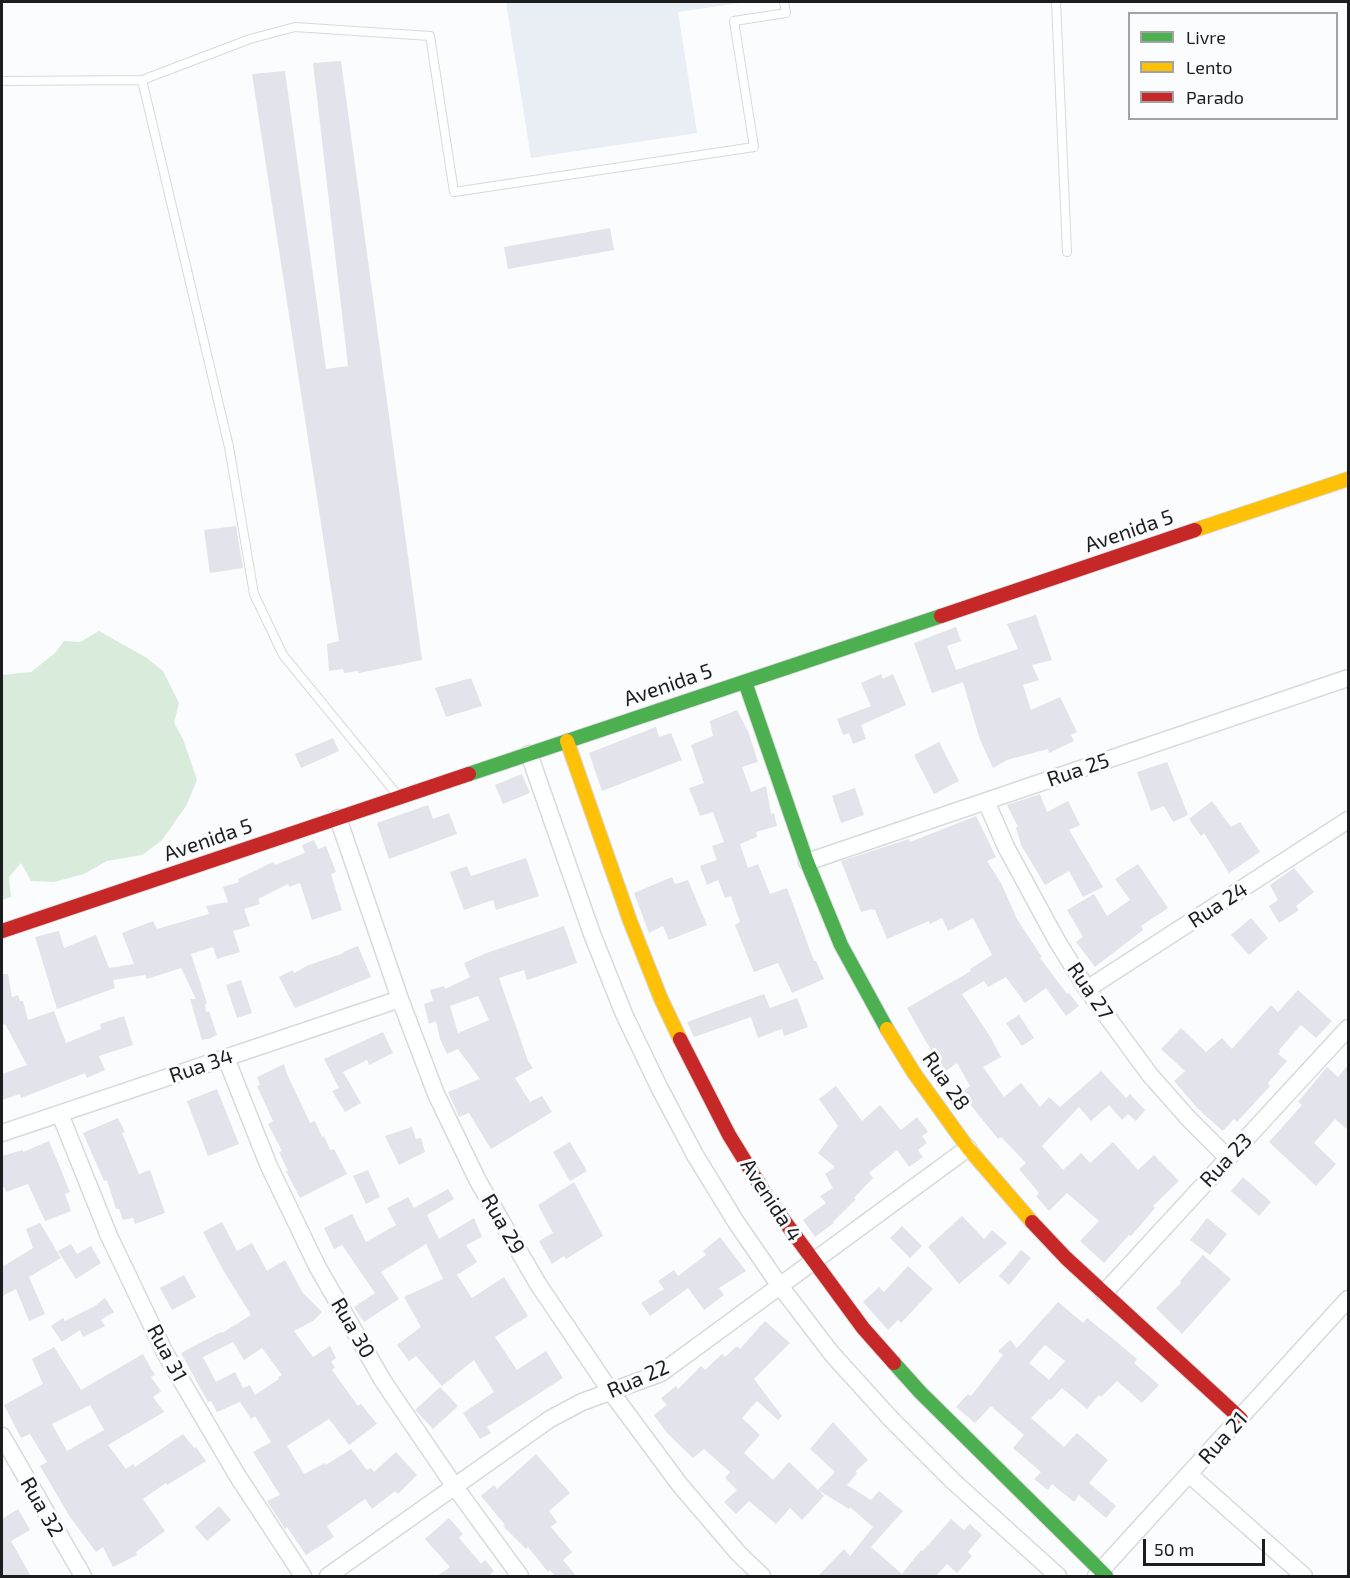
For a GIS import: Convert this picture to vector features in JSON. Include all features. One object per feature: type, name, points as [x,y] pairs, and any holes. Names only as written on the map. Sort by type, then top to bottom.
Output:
[{"type":"street","name":"Avenida 5","points":[[2,931],[1348,479]]},
{"type":"street","name":"Rua 25","points":[[807,861],[1348,678]]},
{"type":"street","name":"Rua 28","points":[[745,682],[807,861],[841,945],[888,1032],[914,1073],[968,1148],[1066,1258],[1241,1419]]},
{"type":"street","name":"Avenida 4","points":[[567,741],[630,921],[665,1009],[729,1135],[769,1200],[812,1262],[863,1328],[920,1392],[1101,1575]]},
{"type":"street","name":"Avenida 4","points":[[529,754],[592,934],[624,1014],[695,1155],[736,1222],[780,1286],[832,1354],[891,1419],[954,1482],[1058,1576]]},
{"type":"street","name":"Rua 27","points":[[986,801],[1006,847],[1057,941],[1087,989],[1150,1075],[1228,1158]]},
{"type":"street","name":"Rua 29","points":[[338,818],[400,999],[436,1094],[478,1181],[538,1284],[611,1392],[680,1485],[739,1554],[762,1576]]},
{"type":"street","name":"Rua 24","points":[[1087,989],[1348,820]]},
{"type":"street","name":"Rua 34","points":[[2,1133],[400,999]]},
{"type":"street","name":"Rua 23","points":[[1104,1293],[1348,1028]]},
{"type":"street","name":"Rua 30","points":[[226,1058],[268,1164],[316,1266],[383,1381],[454,1487],[520,1576]]},
{"type":"street","name":"Rua 31","points":[[60,1114],[109,1236],[164,1351],[237,1475],[303,1576]]},
{"type":"street","name":"Rua 22","points":[[328,1576],[550,1419],[582,1402],[661,1373],[968,1148]]},
{"type":"street","name":"Rua 21","points":[[1101,1575],[1348,1299]]},
{"type":"street","name":"Rua 32","points":[[2,1436],[83,1576]]},
{"type":"street","points":[[1190,1475],[1304,1576]]},
{"type":"lane","points":[[2,81],[142,80],[250,39],[295,27],[430,36],[454,192],[754,147],[734,21],[786,13],[784,2]]},
{"type":"lane","points":[[1056,2],[1067,252]]},
{"type":"lane","points":[[142,80],[229,447],[254,594],[283,655],[400,798]]},
{"type":"shaded area","points":[[506,2],[747,2],[678,12],[697,133],[531,158]]},
{"type":"green space","points":[[99,631],[147,658],[163,671],[179,703],[174,723],[183,739],[197,780],[186,806],[162,840],[142,855],[107,861],[84,874],[54,882],[31,881],[21,863],[9,877],[11,897],[2,900],[2,675],[31,672],[55,653],[64,641],[80,642]]},
{"type":"building","points":[[341,61],[422,660],[359,673],[358,671],[344,673],[343,669],[329,671],[327,644],[339,641],[252,74],[285,71],[326,369],[348,366],[313,63]]},
{"type":"building","points":[[610,228],[614,250],[508,269],[504,247]]},
{"type":"building","points":[[236,526],[243,568],[210,573],[204,530]]},
{"type":"building","points":[[1036,615],[1052,660],[1032,665],[1039,680],[1023,685],[1031,710],[1060,697],[1077,732],[1071,735],[1074,741],[1049,753],[1048,749],[1007,760],[993,768],[980,740],[963,682],[932,693],[914,643],[956,627],[961,641],[947,646],[956,670],[1018,649],[1007,624]]},
{"type":"building","points":[[881,674],[883,679],[893,674],[906,705],[861,725],[866,739],[853,744],[849,733],[843,735],[837,719],[871,706],[861,683]]},
{"type":"building","points":[[471,678],[482,706],[446,717],[435,688]]},
{"type":"building","points":[[737,710],[748,731],[758,762],[742,767],[751,792],[766,786],[771,814],[774,813],[777,826],[756,832],[757,837],[740,844],[748,868],[758,864],[770,894],[787,888],[814,961],[824,979],[792,993],[778,963],[754,972],[735,925],[740,922],[731,896],[725,898],[718,880],[707,885],[700,866],[717,860],[712,846],[724,842],[713,812],[700,816],[689,788],[704,783],[691,745],[713,736],[710,721]]},
{"type":"building","points":[[656,727],[659,737],[671,733],[682,760],[602,791],[589,753]]},
{"type":"building","points":[[333,738],[339,751],[301,768],[295,754]]},
{"type":"building","points":[[939,742],[959,781],[934,794],[914,755]]},
{"type":"building","points":[[1167,762],[1188,815],[1173,822],[1164,806],[1151,811],[1137,772]]},
{"type":"building","points":[[522,774],[530,793],[503,804],[495,785]]},
{"type":"building","points":[[855,788],[864,815],[841,823],[832,796]]},
{"type":"building","points":[[1040,794],[1047,812],[1068,801],[1080,825],[1069,830],[1103,887],[1083,897],[1069,871],[1045,885],[1021,845],[1016,828],[1018,827],[1007,805]]},
{"type":"building","points":[[1212,801],[1231,827],[1240,822],[1260,852],[1229,873],[1204,833],[1201,836],[1189,819]]},
{"type":"building","points":[[428,805],[433,819],[449,813],[457,834],[389,859],[377,823]]},
{"type":"building","points":[[976,816],[996,857],[987,861],[1001,883],[1017,919],[1042,957],[1040,958],[1079,1006],[1066,1016],[1046,988],[1025,1003],[1006,977],[988,987],[984,981],[962,994],[1001,1057],[983,1067],[1004,1097],[1021,1083],[1040,1107],[1049,1097],[1060,1107],[1101,1071],[1126,1098],[1130,1094],[1145,1110],[1136,1121],[1128,1114],[1122,1120],[1109,1105],[1091,1121],[1079,1107],[1042,1146],[1063,1170],[1081,1153],[1090,1163],[1113,1142],[1138,1170],[1154,1155],[1179,1181],[1153,1206],[1155,1208],[1131,1236],[1129,1235],[1104,1263],[1080,1241],[1099,1221],[1067,1193],[1049,1211],[1036,1196],[1039,1193],[1019,1169],[1026,1163],[1001,1137],[998,1139],[961,1093],[970,1086],[957,1063],[944,1072],[907,1008],[971,971],[970,969],[992,955],[973,918],[948,931],[942,918],[930,924],[929,921],[887,939],[875,910],[861,912],[841,861],[909,839],[910,842]]},
{"type":"building","points":[[314,840],[318,849],[326,846],[336,872],[331,874],[342,910],[312,920],[300,883],[289,887],[288,884],[258,899],[260,904],[244,909],[250,926],[233,931],[240,952],[217,959],[213,947],[191,954],[207,1003],[205,1004],[206,1012],[209,1011],[217,1035],[202,1040],[190,999],[196,999],[181,968],[147,979],[145,975],[113,980],[115,988],[57,1009],[35,937],[59,931],[64,948],[96,935],[109,968],[134,964],[122,933],[153,921],[157,929],[209,914],[206,906],[228,902],[223,887],[239,882],[238,879],[273,862],[275,865],[305,853],[302,845]]},
{"type":"building","points":[[526,858],[539,896],[496,910],[493,900],[464,910],[450,872],[467,866],[471,876]]},
{"type":"building","points":[[1138,864],[1168,908],[1141,926],[1143,930],[1095,967],[1076,942],[1083,937],[1067,910],[1094,894],[1107,916],[1130,900],[1115,879]]},
{"type":"building","points":[[1294,868],[1314,892],[1296,906],[1299,910],[1279,923],[1269,906],[1278,900],[1270,885]]},
{"type":"building","points":[[672,877],[675,884],[688,880],[707,925],[669,940],[663,926],[649,933],[634,893]]},
{"type":"building","points":[[1251,918],[1268,938],[1249,955],[1231,935]]},
{"type":"building","points":[[564,926],[577,963],[527,980],[524,970],[499,978],[528,1061],[533,1068],[515,1078],[530,1102],[542,1096],[552,1112],[491,1149],[469,1113],[459,1117],[448,1092],[480,1079],[458,1049],[447,1054],[440,1039],[436,1021],[429,1024],[424,1004],[433,1001],[430,990],[444,986],[445,989],[470,977],[464,963]],"holes":[[[478,996],[489,1020],[458,1033],[450,1006]]]},
{"type":"building","points":[[358,946],[371,977],[295,1008],[279,977]]},
{"type":"building","points":[[2,974],[8,974],[12,997],[18,995],[20,1001],[23,1001],[28,1020],[54,1011],[66,1043],[101,1029],[100,1024],[124,1016],[133,1045],[99,1056],[105,1070],[87,1078],[85,1073],[21,1098],[20,1094],[2,1100],[2,1074],[27,1065],[5,1024],[2,1025]]},
{"type":"building","points":[[241,980],[252,1013],[237,1018],[226,985]]},
{"type":"building","points":[[1298,990],[1332,1021],[1316,1038],[1301,1025],[1279,1050],[1278,1054],[1287,1061],[1268,1083],[1270,1086],[1237,1122],[1234,1119],[1223,1131],[1198,1109],[1174,1081],[1185,1071],[1161,1049],[1181,1028],[1206,1052],[1222,1038],[1232,1049],[1271,1005],[1278,1012]]},
{"type":"building","points":[[764,994],[770,1008],[797,998],[808,1027],[784,1036],[782,1029],[758,1038],[751,1017],[694,1037],[687,1022]]},
{"type":"building","points":[[1019,1015],[1034,1038],[1022,1046],[1006,1023]]},
{"type":"building","points":[[383,1032],[393,1053],[369,1065],[367,1060],[343,1072],[361,1103],[345,1112],[332,1091],[339,1088],[324,1059]]},
{"type":"building","points":[[284,1064],[310,1123],[315,1121],[322,1137],[324,1136],[330,1150],[334,1149],[347,1174],[300,1198],[286,1171],[288,1171],[279,1152],[282,1151],[268,1124],[273,1121],[257,1086],[260,1085],[257,1077]]},
{"type":"building","points":[[1348,1065],[1348,1130],[1335,1119],[1314,1143],[1336,1164],[1316,1186],[1269,1142],[1302,1105],[1298,1102],[1327,1067],[1338,1077]]},
{"type":"building","points":[[836,1086],[862,1121],[880,1105],[901,1130],[917,1117],[928,1132],[922,1136],[927,1143],[918,1150],[923,1157],[909,1167],[897,1150],[869,1173],[873,1178],[854,1198],[856,1199],[834,1223],[815,1237],[803,1220],[826,1203],[820,1196],[833,1188],[825,1174],[835,1167],[818,1153],[838,1126],[819,1099]]},
{"type":"building","points":[[217,1089],[239,1144],[208,1156],[187,1101]]},
{"type":"building","points":[[118,1118],[139,1174],[150,1170],[165,1213],[135,1224],[133,1218],[123,1220],[119,1209],[116,1209],[107,1180],[104,1181],[83,1133]]},
{"type":"building","points":[[412,1127],[416,1139],[421,1138],[425,1152],[399,1165],[385,1136]]},
{"type":"building","points":[[49,1141],[70,1192],[65,1194],[71,1211],[45,1221],[28,1184],[6,1192],[4,1187],[2,1188],[2,1156],[23,1150],[23,1152]]},
{"type":"building","points":[[570,1142],[587,1171],[570,1181],[553,1152]]},
{"type":"building","points":[[368,1170],[380,1197],[366,1204],[353,1176]]},
{"type":"building","points":[[1243,1177],[1271,1202],[1259,1216],[1231,1191]]},
{"type":"building","points":[[574,1182],[603,1236],[566,1259],[564,1256],[552,1264],[539,1241],[553,1233],[538,1205]]},
{"type":"building","points":[[448,1189],[454,1199],[427,1215],[439,1239],[474,1218],[482,1237],[466,1245],[477,1262],[457,1275],[472,1298],[504,1277],[528,1316],[495,1337],[517,1370],[546,1351],[563,1378],[487,1427],[491,1433],[480,1439],[463,1413],[494,1392],[474,1360],[442,1386],[416,1356],[409,1361],[397,1345],[421,1327],[404,1297],[443,1279],[426,1244],[381,1272],[399,1299],[364,1322],[354,1307],[375,1293],[342,1245],[334,1249],[324,1228],[352,1214],[366,1242],[396,1225],[387,1208],[408,1197],[414,1208]]},
{"type":"building","points":[[962,1216],[984,1239],[992,1230],[1007,1243],[959,1284],[928,1247]]},
{"type":"building","points":[[1207,1218],[1227,1234],[1210,1255],[1190,1240]]},
{"type":"building","points":[[222,1222],[237,1251],[252,1243],[267,1271],[285,1260],[303,1293],[322,1312],[313,1321],[294,1331],[313,1357],[330,1346],[336,1358],[331,1362],[335,1367],[332,1370],[358,1406],[361,1404],[377,1424],[349,1445],[329,1419],[287,1446],[304,1474],[325,1463],[326,1465],[351,1449],[367,1470],[371,1468],[374,1472],[396,1452],[417,1475],[398,1494],[395,1491],[372,1509],[365,1499],[327,1526],[334,1537],[306,1555],[287,1527],[285,1529],[267,1501],[280,1495],[253,1452],[271,1442],[255,1416],[251,1419],[240,1402],[217,1412],[211,1401],[208,1402],[181,1353],[222,1333],[251,1315],[203,1232]],"holes":[[[233,1342],[244,1360],[262,1348],[282,1375],[255,1395],[250,1385],[243,1388],[235,1372],[216,1382],[203,1357]]]},
{"type":"building","points":[[40,1223],[61,1258],[29,1277],[45,1314],[29,1321],[16,1289],[2,1296],[2,1267],[33,1248],[26,1229]]},
{"type":"building","points":[[902,1226],[922,1246],[910,1258],[890,1238]]},
{"type":"building","points":[[720,1237],[746,1271],[719,1288],[724,1295],[704,1310],[688,1288],[650,1316],[641,1303],[664,1289],[658,1281],[674,1270],[678,1276],[706,1255],[703,1251]]},
{"type":"building","points":[[71,1244],[77,1254],[91,1246],[101,1263],[76,1279],[58,1251]]},
{"type":"building","points":[[1021,1250],[1031,1258],[1009,1285],[999,1276]]},
{"type":"building","points":[[1203,1255],[1231,1279],[1182,1334],[1156,1308],[1181,1283],[1180,1281]]},
{"type":"building","points":[[908,1266],[933,1289],[901,1323],[898,1320],[888,1330],[863,1302],[879,1287],[884,1292]]},
{"type":"building","points":[[184,1275],[196,1297],[172,1310],[160,1288]]},
{"type":"building","points":[[105,1298],[114,1312],[101,1320],[105,1326],[83,1337],[80,1330],[62,1342],[51,1326],[63,1318],[65,1321],[95,1306]]},
{"type":"building","points":[[1058,1302],[1083,1323],[1087,1318],[1112,1338],[1137,1359],[1134,1363],[1159,1385],[1142,1403],[1117,1381],[1101,1397],[1099,1395],[1087,1409],[1062,1388],[1031,1418],[1064,1447],[1077,1433],[1108,1460],[1089,1483],[1116,1506],[1106,1518],[1079,1495],[1074,1502],[1052,1484],[1048,1490],[1034,1479],[1041,1472],[1013,1448],[1024,1435],[991,1406],[975,1423],[956,1407],[968,1394],[971,1396],[1003,1355],[998,1351],[1010,1340],[1017,1348]],"holes":[[[1045,1345],[1065,1361],[1049,1380],[1029,1363]]]},
{"type":"building","points":[[765,1321],[790,1343],[754,1379],[782,1416],[778,1420],[757,1401],[742,1418],[760,1435],[744,1453],[773,1480],[789,1462],[824,1496],[802,1520],[790,1508],[776,1524],[749,1501],[736,1514],[724,1502],[737,1490],[725,1478],[730,1472],[704,1449],[693,1458],[667,1433],[654,1415],[667,1405],[661,1398],[676,1386],[678,1389],[701,1366],[705,1370],[722,1354],[725,1357],[737,1346],[740,1349]]},
{"type":"building","points":[[54,1347],[81,1390],[143,1354],[155,1375],[151,1377],[161,1391],[153,1397],[164,1412],[108,1445],[126,1469],[133,1464],[135,1467],[183,1434],[206,1461],[167,1485],[166,1483],[143,1499],[165,1531],[136,1552],[137,1555],[113,1567],[103,1547],[96,1552],[70,1517],[40,1466],[47,1462],[30,1434],[21,1438],[4,1405],[43,1384],[32,1359]],"holes":[[[90,1405],[104,1430],[67,1451],[52,1424]]]},
{"type":"building","points":[[440,1387],[458,1406],[433,1429],[415,1410]]},
{"type":"building","points":[[833,1422],[868,1460],[855,1472],[857,1473],[847,1485],[871,1500],[879,1491],[903,1511],[871,1547],[902,1574],[951,1519],[964,1530],[970,1524],[982,1535],[968,1552],[972,1556],[957,1573],[947,1564],[936,1576],[818,1576],[844,1549],[850,1556],[873,1527],[850,1507],[849,1509],[818,1490],[835,1472],[810,1449]]},
{"type":"building","points":[[536,1454],[570,1493],[549,1511],[557,1522],[551,1527],[572,1552],[563,1560],[576,1576],[555,1576],[550,1570],[548,1572],[528,1547],[526,1549],[503,1526],[505,1525],[481,1496],[494,1485],[497,1489]]},
{"type":"building","points":[[219,1506],[231,1520],[207,1541],[195,1527]]},
{"type":"building","points":[[18,1509],[30,1530],[11,1541],[31,1576],[2,1576],[2,1519]]},
{"type":"building","points":[[449,1518],[463,1534],[459,1538],[481,1564],[485,1560],[494,1571],[490,1574],[493,1576],[437,1576],[450,1567],[425,1539]]},
{"type":"traffic: fast","points":[[469,774],[941,616]]},
{"type":"traffic: fast","points":[[745,682],[807,862],[841,945],[887,1029]]},
{"type":"traffic: fast","points":[[894,1363],[920,1392],[1106,1576]]},
{"type":"traffic: slow","points":[[1195,530],[1348,479]]},
{"type":"traffic: slow","points":[[567,741],[630,921],[661,999],[680,1039]]},
{"type":"traffic: slow","points":[[887,1029],[914,1073],[968,1148],[1032,1222]]},
{"type":"traffic: jam","points":[[941,616],[1195,530]]},
{"type":"traffic: jam","points":[[2,931],[469,774]]},
{"type":"traffic: jam","points":[[680,1039],[729,1135],[769,1200],[863,1328],[894,1363]]},
{"type":"traffic: jam","points":[[1032,1222],[1066,1258],[1241,1419]]}]
